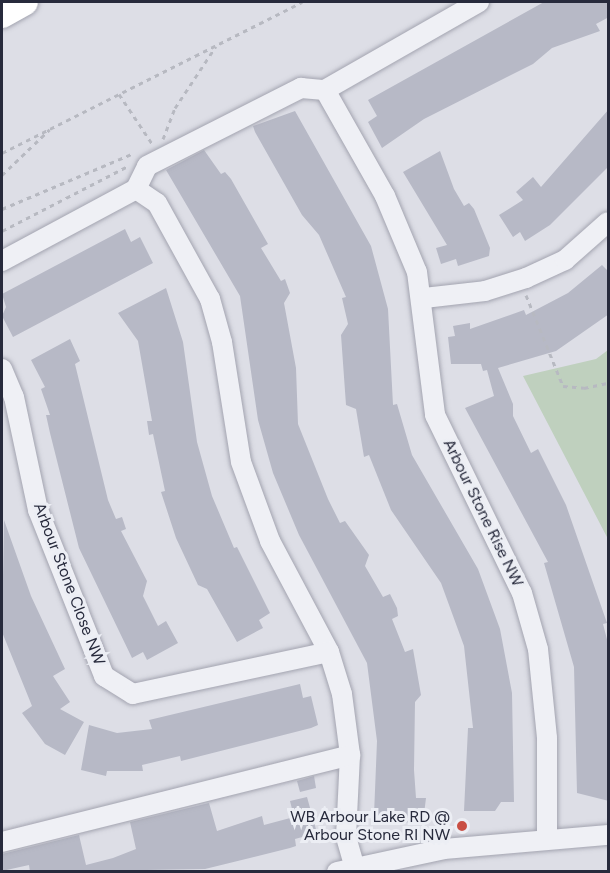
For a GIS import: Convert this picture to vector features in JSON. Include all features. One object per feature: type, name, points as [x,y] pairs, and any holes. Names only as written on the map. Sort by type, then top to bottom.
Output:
[{"type":"highway","points":[[2,14],[24,2]]},
{"type":"street","points":[[2,261],[136,189],[155,151],[301,88],[325,90],[479,2]]},
{"type":"street","name":"Arbour Stone Rise NW","points":[[325,90],[386,196],[424,298],[425,364],[435,416],[499,540],[522,593],[538,650],[547,738],[547,836]]},
{"type":"street","points":[[136,189],[157,202],[210,299],[222,342],[228,402],[241,462],[270,541],[329,652],[342,694],[350,755],[346,837],[349,870],[547,836],[609,834]]},
{"type":"street","points":[[424,298],[485,291],[526,278],[565,260],[609,222]]},
{"type":"street","name":"Arbour Stone Close NW","points":[[2,369],[14,397],[38,510],[104,676],[134,694],[329,652]]},
{"type":"street","points":[[2,842],[350,755]]},
{"type":"path","points":[[2,153],[302,2]]},
{"type":"path","points":[[155,151],[175,108],[216,45]]},
{"type":"path","points":[[119,94],[155,151]]},
{"type":"path","points":[[2,176],[51,128]]},
{"type":"path","points":[[2,208],[138,152]]},
{"type":"path","points":[[2,231],[132,164]]},
{"type":"path","points":[[524,291],[563,386],[584,388],[609,383]]},
{"type":"green space","points":[[608,350],[608,539],[523,376],[596,359]]},
{"type":"building","points":[[544,2],[609,2],[609,17],[596,24],[600,31],[552,48],[533,64],[424,119],[382,148],[368,122],[377,116],[368,100]]},
{"type":"building","points":[[609,109],[609,166],[550,225],[525,241],[520,232],[513,237],[499,215],[523,200],[516,192],[533,177],[541,187]]},
{"type":"building","points":[[295,111],[371,246],[388,309],[393,405],[397,404],[412,455],[478,569],[500,629],[512,693],[514,802],[501,802],[495,811],[464,811],[468,728],[473,728],[464,646],[441,583],[391,510],[369,455],[364,457],[356,409],[346,405],[341,335],[348,324],[342,298],[346,297],[319,235],[302,215],[253,126]]},
{"type":"building","points":[[204,150],[221,174],[225,172],[231,179],[268,244],[261,248],[281,281],[285,279],[290,293],[284,303],[296,368],[298,424],[340,523],[345,521],[369,555],[365,566],[383,597],[390,594],[397,608],[398,616],[392,619],[405,652],[413,649],[421,695],[415,702],[414,770],[416,798],[426,798],[423,822],[391,823],[374,815],[377,741],[367,663],[299,535],[273,473],[258,420],[240,296],[166,170]]},
{"type":"building","points":[[440,151],[454,189],[464,206],[469,203],[474,209],[490,248],[489,256],[458,266],[456,259],[441,264],[436,248],[447,245],[403,172]]},
{"type":"building","points":[[125,229],[131,242],[140,237],[153,263],[13,337],[2,316],[6,307],[2,294]]},
{"type":"building","points":[[602,265],[609,272],[609,314],[556,351],[498,368],[513,404],[513,416],[531,453],[538,449],[566,505],[607,623],[603,624],[609,647],[609,801],[577,793],[574,667],[544,563],[548,562],[465,408],[494,396],[487,370],[483,371],[481,364],[451,364],[448,337],[455,336],[453,326],[470,323],[470,329],[524,310],[526,315],[568,293]]},
{"type":"building","points":[[166,288],[183,342],[197,442],[212,496],[234,548],[237,547],[270,613],[259,620],[263,628],[237,642],[207,589],[198,585],[176,538],[161,492],[165,491],[153,434],[149,435],[147,421],[152,421],[138,341],[118,313]]},
{"type":"building","points":[[70,339],[80,361],[75,364],[108,500],[116,519],[122,517],[126,529],[121,531],[147,581],[143,596],[158,626],[166,621],[178,643],[147,660],[143,652],[132,658],[79,548],[46,415],[50,415],[41,389],[45,387],[31,360]]},
{"type":"building","points":[[4,520],[31,596],[65,669],[53,676],[70,702],[60,709],[84,722],[65,755],[45,744],[22,713],[32,706],[2,632]]},
{"type":"building","points":[[300,684],[303,698],[311,696],[318,725],[311,728],[181,761],[180,756],[142,765],[143,771],[107,771],[106,776],[81,770],[89,725],[117,733],[152,729],[149,720]]},
{"type":"building","points":[[314,776],[316,788],[300,792],[297,781]]},
{"type":"building","points":[[307,797],[317,833],[295,839],[296,846],[290,848],[205,869],[30,872],[29,865],[2,871],[2,854],[79,835],[86,865],[113,858],[136,849],[130,822],[209,803],[217,831],[262,816],[264,825],[294,817],[290,801]]},
{"type":"place","name":"WB Arbour Lake RD @ Arbour Stone RI NW","points":[[462,826]]}]
